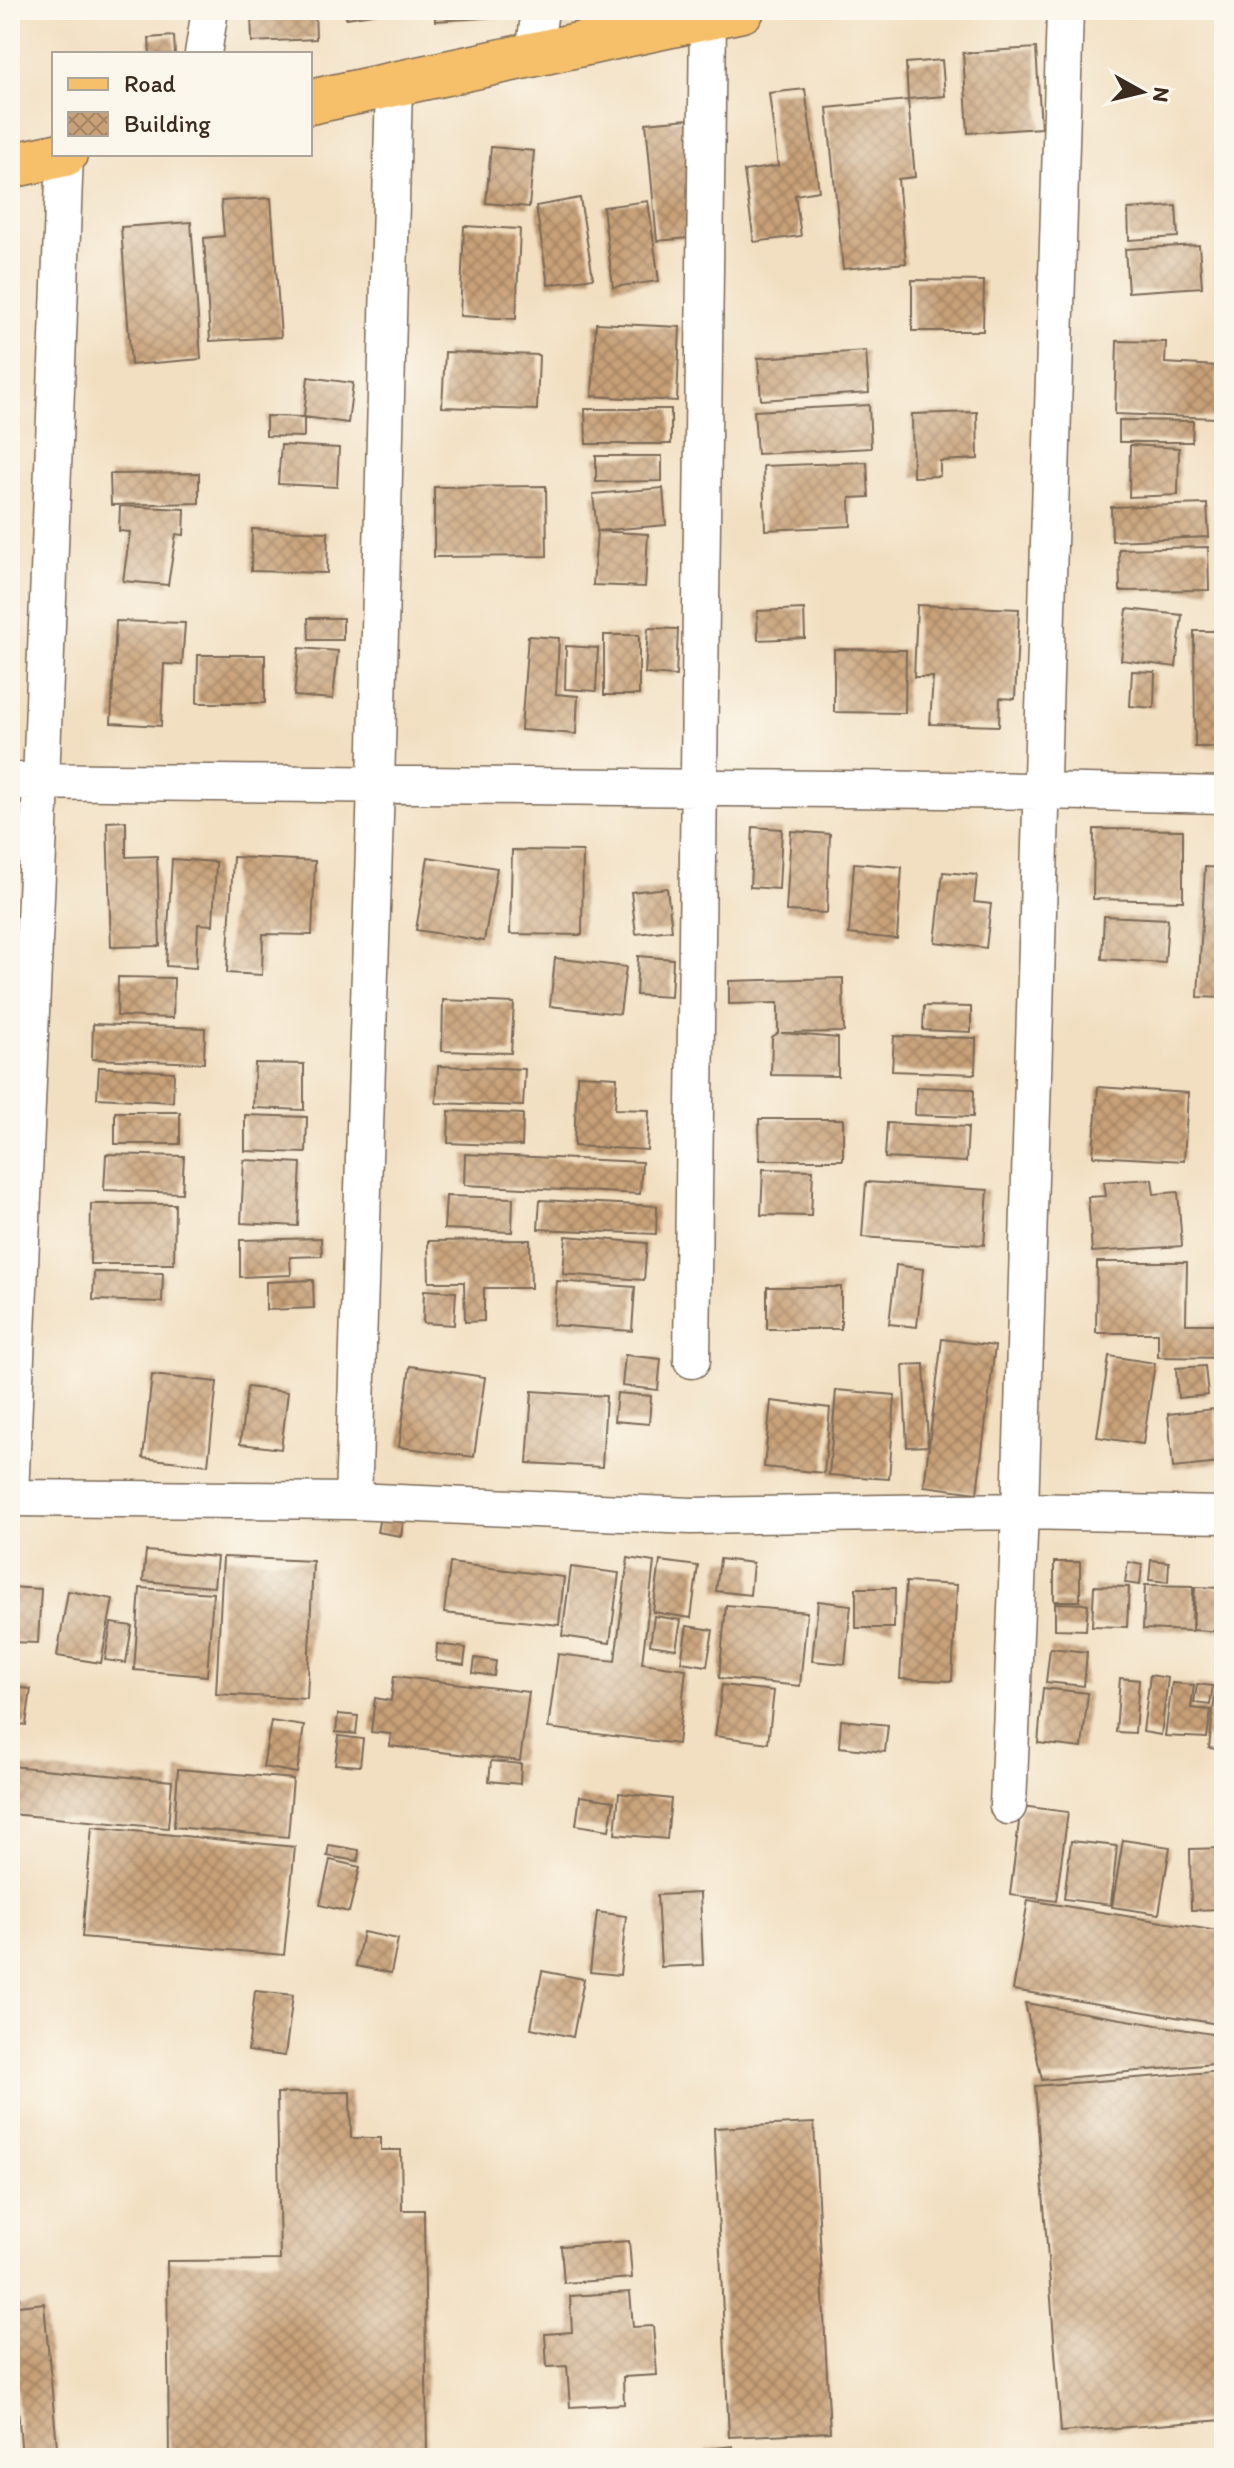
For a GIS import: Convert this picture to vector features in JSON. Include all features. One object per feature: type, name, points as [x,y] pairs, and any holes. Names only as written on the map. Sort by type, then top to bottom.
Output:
[{"type":"main road","points":[[312,102],[725,14]]},
{"type":"main road","points":[[10,166],[56,156]]},
{"type":"street","points":[[203,52],[210,10]]},
{"type":"street","points":[[534,53],[540,10]]},
{"type":"street","points":[[1008,1806],[1020,1511],[1065,10]]},
{"type":"street","points":[[692,1360],[698,788],[725,14]]},
{"type":"street","points":[[353,1501],[394,85]]},
{"type":"street","points":[[65,156],[26,782],[10,1496],[353,1501],[691,1516],[1020,1511],[1224,1515]]},
{"type":"street","points":[[26,782],[1224,795]]},
{"type":"building","points":[[251,10],[315,10],[316,39],[252,42]]},
{"type":"building","points":[[344,10],[384,10],[385,12],[346,18]]},
{"type":"building","points":[[435,10],[531,10],[531,15],[435,21]]},
{"type":"building","points":[[174,36],[175,52],[150,52],[149,38]]},
{"type":"building","points":[[1036,48],[1041,128],[968,133],[963,53]]},
{"type":"building","points":[[942,60],[945,96],[908,99],[906,63]]},
{"type":"building","points":[[805,89],[819,191],[795,195],[801,236],[754,242],[744,171],[778,166],[769,93]]},
{"type":"building","points":[[908,100],[915,177],[898,179],[906,263],[843,269],[827,108]]},
{"type":"building","points":[[688,119],[699,237],[657,241],[646,123]]},
{"type":"building","points":[[491,147],[534,151],[529,207],[486,203]]},
{"type":"building","points":[[271,198],[281,337],[210,341],[204,238],[224,236],[221,201]]},
{"type":"building","points":[[580,198],[593,278],[548,285],[536,206]]},
{"type":"building","points":[[648,201],[659,281],[613,287],[603,207]]},
{"type":"building","points":[[1176,206],[1178,237],[1129,240],[1128,209]]},
{"type":"building","points":[[191,222],[201,359],[131,365],[121,227]]},
{"type":"building","points":[[464,226],[520,229],[516,319],[460,316]]},
{"type":"building","points":[[1199,245],[1202,287],[1128,292],[1125,249]]},
{"type":"building","points":[[912,280],[984,281],[983,331],[912,331]]},
{"type":"building","points":[[596,323],[680,327],[677,401],[592,396]]},
{"type":"building","points":[[1117,341],[1166,342],[1165,363],[1218,366],[1216,418],[1115,414]]},
{"type":"building","points":[[866,351],[869,393],[761,400],[758,358]]},
{"type":"building","points":[[445,352],[539,355],[537,410],[442,407]]},
{"type":"building","points":[[308,377],[353,383],[348,423],[304,417]]},
{"type":"building","points":[[869,405],[871,448],[757,454],[754,411]]},
{"type":"building","points":[[585,409],[671,409],[671,444],[586,444]]},
{"type":"building","points":[[977,412],[978,459],[940,461],[940,476],[913,477],[912,414]]},
{"type":"building","points":[[266,416],[304,417],[304,437],[266,436]]},
{"type":"building","points":[[1119,420],[1193,421],[1192,442],[1119,442]]},
{"type":"building","points":[[281,445],[339,448],[337,487],[278,484]]},
{"type":"building","points":[[1130,445],[1179,448],[1178,495],[1129,497]]},
{"type":"building","points":[[596,456],[662,456],[662,481],[596,482]]},
{"type":"building","points":[[867,462],[869,497],[850,498],[851,526],[765,530],[763,466]]},
{"type":"building","points":[[199,473],[199,503],[111,505],[110,474]]},
{"type":"building","points":[[546,486],[547,556],[434,557],[434,487]]},
{"type":"building","points":[[663,488],[666,525],[597,531],[593,494]]},
{"type":"building","points":[[1207,504],[1209,537],[1112,541],[1111,507]]},
{"type":"building","points":[[120,506],[185,509],[184,535],[176,534],[168,585],[123,581],[130,532],[119,531]]},
{"type":"building","points":[[252,529],[328,532],[327,573],[251,571]]},
{"type":"building","points":[[597,531],[648,534],[645,587],[593,585]]},
{"type":"building","points":[[1208,547],[1209,590],[1120,591],[1119,549]]},
{"type":"building","points":[[917,605],[1019,609],[1015,699],[1000,698],[999,726],[930,724],[933,677],[914,677]]},
{"type":"building","points":[[804,609],[805,638],[758,640],[757,611]]},
{"type":"building","points":[[1127,609],[1182,615],[1176,667],[1121,660]]},
{"type":"building","points":[[308,618],[343,618],[343,640],[309,640]]},
{"type":"building","points":[[116,621],[185,623],[182,665],[164,664],[161,726],[111,723]]},
{"type":"building","points":[[648,628],[678,629],[676,676],[645,674]]},
{"type":"building","points":[[1194,631],[1224,631],[1224,747],[1195,747]]},
{"type":"building","points":[[604,635],[639,635],[639,695],[604,695]]},
{"type":"building","points":[[528,636],[559,638],[556,694],[578,696],[576,734],[521,730]]},
{"type":"building","points":[[566,646],[598,648],[596,691],[565,689]]},
{"type":"building","points":[[299,648],[338,651],[333,699],[294,696]]},
{"type":"building","points":[[834,649],[906,650],[905,713],[834,712]]},
{"type":"building","points":[[198,655],[265,655],[265,703],[197,703]]},
{"type":"building","points":[[1132,671],[1155,672],[1154,708],[1130,706]]},
{"type":"building","points":[[126,821],[126,857],[157,856],[160,946],[111,947],[107,822]]},
{"type":"building","points":[[753,827],[782,829],[779,889],[750,887]]},
{"type":"building","points":[[1094,829],[1183,830],[1183,901],[1093,899]]},
{"type":"building","points":[[791,831],[830,834],[827,913],[786,911]]},
{"type":"building","points":[[512,850],[583,851],[582,935],[510,934]]},
{"type":"building","points":[[233,857],[315,861],[312,935],[263,934],[262,975],[227,973]]},
{"type":"building","points":[[428,857],[497,868],[484,941],[416,930]]},
{"type":"building","points":[[172,859],[216,862],[213,925],[198,924],[196,968],[166,966]]},
{"type":"building","points":[[854,863],[902,867],[897,939],[849,934]]},
{"type":"building","points":[[1205,867],[1224,868],[1224,998],[1198,997]]},
{"type":"building","points":[[943,872],[977,875],[974,902],[991,904],[986,948],[935,942]]},
{"type":"building","points":[[667,888],[672,930],[636,934],[631,892]]},
{"type":"building","points":[[1104,916],[1168,919],[1165,963],[1102,959]]},
{"type":"building","points":[[638,956],[673,959],[671,997],[636,995]]},
{"type":"building","points":[[555,958],[626,967],[620,1014],[550,1006]]},
{"type":"building","points":[[118,977],[174,978],[173,1018],[117,1016]]},
{"type":"building","points":[[843,978],[844,1032],[781,1033],[838,1038],[838,1076],[771,1075],[772,1037],[778,1033],[778,1003],[729,1004],[729,981]]},
{"type":"building","points":[[443,1000],[514,1003],[511,1053],[442,1051]]},
{"type":"building","points":[[924,1006],[971,1007],[971,1032],[923,1030]]},
{"type":"building","points":[[93,1024],[205,1028],[204,1063],[92,1059]]},
{"type":"building","points":[[894,1036],[976,1038],[975,1074],[892,1071]]},
{"type":"building","points":[[255,1063],[304,1064],[304,1110],[253,1108]]},
{"type":"building","points":[[438,1066],[525,1069],[523,1106],[436,1103]]},
{"type":"building","points":[[99,1067],[174,1072],[173,1102],[97,1098]]},
{"type":"building","points":[[577,1075],[617,1077],[615,1109],[649,1110],[647,1150],[574,1146]]},
{"type":"building","points":[[916,1087],[974,1089],[973,1117],[915,1115]]},
{"type":"building","points":[[1098,1087],[1188,1093],[1184,1161],[1093,1156]]},
{"type":"building","points":[[449,1111],[523,1114],[522,1146],[448,1143]]},
{"type":"building","points":[[115,1112],[180,1112],[180,1144],[115,1144]]},
{"type":"building","points":[[245,1115],[307,1117],[306,1153],[245,1151]]},
{"type":"building","points":[[759,1119],[843,1119],[843,1160],[760,1160]]},
{"type":"building","points":[[887,1123],[968,1127],[966,1162],[885,1158]]},
{"type":"building","points":[[106,1154],[184,1156],[182,1193],[104,1190]]},
{"type":"building","points":[[465,1154],[642,1162],[640,1194],[464,1185]]},
{"type":"building","points":[[244,1160],[301,1163],[298,1226],[241,1223]]},
{"type":"building","points":[[763,1169],[813,1170],[811,1216],[761,1215]]},
{"type":"building","points":[[1152,1179],[1154,1194],[1178,1192],[1182,1246],[1092,1252],[1088,1197],[1106,1196],[1104,1182]]},
{"type":"building","points":[[866,1182],[988,1190],[984,1245],[862,1237]]},
{"type":"building","points":[[446,1196],[513,1198],[512,1232],[444,1229]]},
{"type":"building","points":[[540,1200],[657,1206],[656,1234],[538,1229]]},
{"type":"building","points":[[91,1204],[175,1204],[174,1264],[90,1264]]},
{"type":"building","points":[[566,1236],[647,1243],[644,1280],[563,1274]]},
{"type":"building","points":[[321,1238],[322,1256],[290,1257],[291,1275],[240,1277],[240,1240]]},
{"type":"building","points":[[530,1240],[531,1288],[484,1288],[484,1321],[465,1322],[464,1282],[429,1282],[428,1241]]},
{"type":"building","points":[[1097,1262],[1187,1262],[1186,1324],[1224,1324],[1224,1358],[1158,1357],[1158,1333],[1096,1333]]},
{"type":"building","points":[[896,1265],[923,1269],[917,1327],[889,1324]]},
{"type":"building","points":[[94,1272],[163,1273],[162,1302],[93,1300]]},
{"type":"building","points":[[313,1280],[314,1308],[266,1310],[266,1282]]},
{"type":"building","points":[[557,1281],[635,1287],[632,1331],[553,1325]]},
{"type":"building","points":[[767,1287],[841,1287],[841,1329],[767,1329]]},
{"type":"building","points":[[424,1290],[456,1292],[454,1325],[423,1323]]},
{"type":"building","points":[[942,1339],[995,1346],[977,1493],[924,1486]]},
{"type":"building","points":[[625,1355],[661,1359],[658,1390],[622,1386]]},
{"type":"building","points":[[1109,1356],[1155,1363],[1143,1444],[1097,1437]]},
{"type":"building","points":[[924,1364],[928,1446],[907,1447],[903,1365]]},
{"type":"building","points":[[410,1366],[485,1377],[474,1457],[399,1447]]},
{"type":"building","points":[[1205,1366],[1208,1395],[1178,1398],[1176,1368]]},
{"type":"building","points":[[152,1375],[217,1382],[208,1465],[143,1458]]},
{"type":"building","points":[[247,1387],[288,1392],[281,1449],[240,1444]]},
{"type":"building","points":[[836,1390],[895,1395],[889,1479],[829,1475]]},
{"type":"building","points":[[532,1391],[606,1396],[602,1467],[527,1463]]},
{"type":"building","points":[[617,1393],[651,1396],[649,1424],[614,1421]]},
{"type":"building","points":[[771,1401],[830,1408],[824,1473],[764,1467]]},
{"type":"building","points":[[1214,1409],[1220,1463],[1173,1468],[1168,1414]]},
{"type":"building","points":[[382,1507],[405,1512],[401,1536],[377,1532]]},
{"type":"building","points":[[146,1551],[217,1557],[214,1587],[143,1581]]},
{"type":"building","points":[[223,1557],[313,1561],[307,1699],[216,1694]]},
{"type":"building","points":[[628,1558],[654,1562],[642,1663],[686,1669],[678,1744],[548,1728],[558,1654],[615,1661]]},
{"type":"building","points":[[720,1559],[753,1563],[750,1595],[716,1591]]},
{"type":"building","points":[[1151,1560],[1169,1562],[1168,1582],[1149,1580]]},
{"type":"building","points":[[660,1561],[698,1566],[691,1618],[653,1612]]},
{"type":"building","points":[[1054,1562],[1080,1562],[1080,1601],[1054,1601]]},
{"type":"building","points":[[1128,1562],[1142,1565],[1140,1585],[1125,1583]]},
{"type":"building","points":[[450,1563],[564,1577],[559,1625],[444,1613]]},
{"type":"building","points":[[571,1567],[619,1573],[610,1643],[562,1636]]},
{"type":"building","points":[[906,1582],[957,1585],[952,1681],[900,1679]]},
{"type":"building","points":[[1145,1585],[1193,1586],[1192,1631],[1143,1629]]},
{"type":"building","points":[[1094,1586],[1129,1587],[1127,1627],[1092,1626]]},
{"type":"building","points":[[10,1587],[41,1589],[38,1643],[10,1642]]},
{"type":"building","points":[[1195,1587],[1224,1588],[1224,1632],[1193,1630]]},
{"type":"building","points":[[140,1588],[213,1593],[207,1676],[134,1670]]},
{"type":"building","points":[[856,1588],[895,1588],[894,1628],[856,1628]]},
{"type":"building","points":[[68,1591],[113,1599],[101,1663],[57,1656]]},
{"type":"building","points":[[818,1601],[851,1605],[845,1664],[812,1661]]},
{"type":"building","points":[[1055,1603],[1088,1604],[1086,1630],[1055,1629]]},
{"type":"building","points":[[726,1605],[807,1612],[800,1686],[719,1678]]},
{"type":"building","points":[[654,1616],[681,1620],[676,1649],[650,1645]]},
{"type":"building","points":[[111,1623],[132,1626],[126,1663],[105,1660]]},
{"type":"building","points":[[687,1626],[713,1630],[707,1666],[681,1662]]},
{"type":"building","points":[[437,1644],[466,1648],[464,1665],[436,1661]]},
{"type":"building","points":[[1050,1648],[1087,1652],[1084,1686],[1046,1682]]},
{"type":"building","points":[[475,1658],[496,1661],[494,1676],[473,1673]]},
{"type":"building","points":[[1150,1675],[1168,1678],[1161,1735],[1143,1732]]},
{"type":"building","points":[[394,1676],[529,1692],[520,1761],[390,1746],[391,1734],[371,1732],[375,1698],[391,1701]]},
{"type":"building","points":[[1120,1678],[1139,1680],[1135,1733],[1116,1732]]},
{"type":"building","points":[[1172,1683],[1194,1685],[1191,1708],[1211,1710],[1207,1738],[1165,1736]]},
{"type":"building","points":[[1197,1684],[1213,1686],[1210,1705],[1194,1703]]},
{"type":"building","points":[[722,1685],[774,1691],[768,1743],[715,1736]]},
{"type":"building","points":[[10,1687],[31,1689],[26,1725],[10,1723]]},
{"type":"building","points":[[1043,1688],[1088,1693],[1082,1748],[1038,1743]]},
{"type":"building","points":[[1215,1694],[1224,1695],[1224,1750],[1209,1748]]},
{"type":"building","points":[[338,1714],[358,1716],[356,1734],[336,1732]]},
{"type":"building","points":[[841,1720],[888,1725],[885,1752],[839,1747]]},
{"type":"building","points":[[271,1721],[304,1726],[297,1773],[263,1767]]},
{"type":"building","points":[[339,1736],[363,1739],[360,1766],[335,1764]]},
{"type":"building","points":[[491,1761],[521,1764],[520,1784],[489,1781]]},
{"type":"building","points":[[10,1766],[172,1781],[168,1828],[10,1814]]},
{"type":"building","points":[[178,1769],[293,1779],[288,1837],[174,1827]]},
{"type":"building","points":[[619,1793],[671,1799],[667,1839],[615,1834]]},
{"type":"building","points":[[580,1796],[614,1801],[609,1830],[576,1825]]},
{"type":"building","points":[[1021,1806],[1068,1812],[1056,1901],[1010,1895]]},
{"type":"building","points":[[92,1827],[295,1847],[284,1955],[82,1937]]},
{"type":"building","points":[[1123,1840],[1170,1847],[1159,1914],[1112,1907]]},
{"type":"building","points":[[1071,1841],[1117,1846],[1111,1905],[1064,1899]]},
{"type":"building","points":[[329,1845],[359,1850],[358,1861],[327,1856]]},
{"type":"building","points":[[1224,1848],[1224,1909],[1191,1910],[1190,1849]]},
{"type":"building","points":[[330,1860],[360,1867],[349,1912],[320,1905]]},
{"type":"building","points":[[700,1893],[703,1965],[661,1967],[657,1895]]},
{"type":"building","points":[[1028,1900],[1224,1932],[1224,2025],[1013,1990]]},
{"type":"building","points":[[597,1912],[626,1916],[620,1975],[590,1972]]},
{"type":"building","points":[[363,1932],[398,1939],[391,1973],[356,1966]]},
{"type":"building","points":[[542,1971],[584,1979],[573,2037],[531,2028]]},
{"type":"building","points":[[255,1991],[293,1995],[285,2056],[248,2051]]},
{"type":"building","points":[[1025,2003],[1224,2036],[1224,2063],[1042,2080]]},
{"type":"building","points":[[1224,2071],[1224,2420],[1061,2432],[1035,2086]]},
{"type":"building","points":[[350,2092],[351,2138],[381,2138],[381,2150],[401,2150],[402,2210],[424,2210],[427,2458],[169,2458],[167,2261],[280,2260],[277,2093]]},
{"type":"building","points":[[814,2123],[830,2432],[729,2437],[714,2128]]},
{"type":"building","points":[[629,2241],[632,2278],[564,2283],[561,2246]]},
{"type":"building","points":[[10,2280],[18,2280],[19,2301],[10,2301]]},
{"type":"building","points":[[630,2292],[633,2327],[653,2326],[657,2375],[623,2377],[624,2404],[570,2407],[567,2366],[547,2367],[545,2334],[572,2332],[570,2296]]},
{"type":"building","points":[[44,2303],[58,2458],[22,2458],[10,2307]]},
{"type":"building","points":[[12,2423],[15,2457],[10,2457]]},
{"type":"building","points":[[732,2446],[733,2458],[708,2458],[707,2449]]}]
